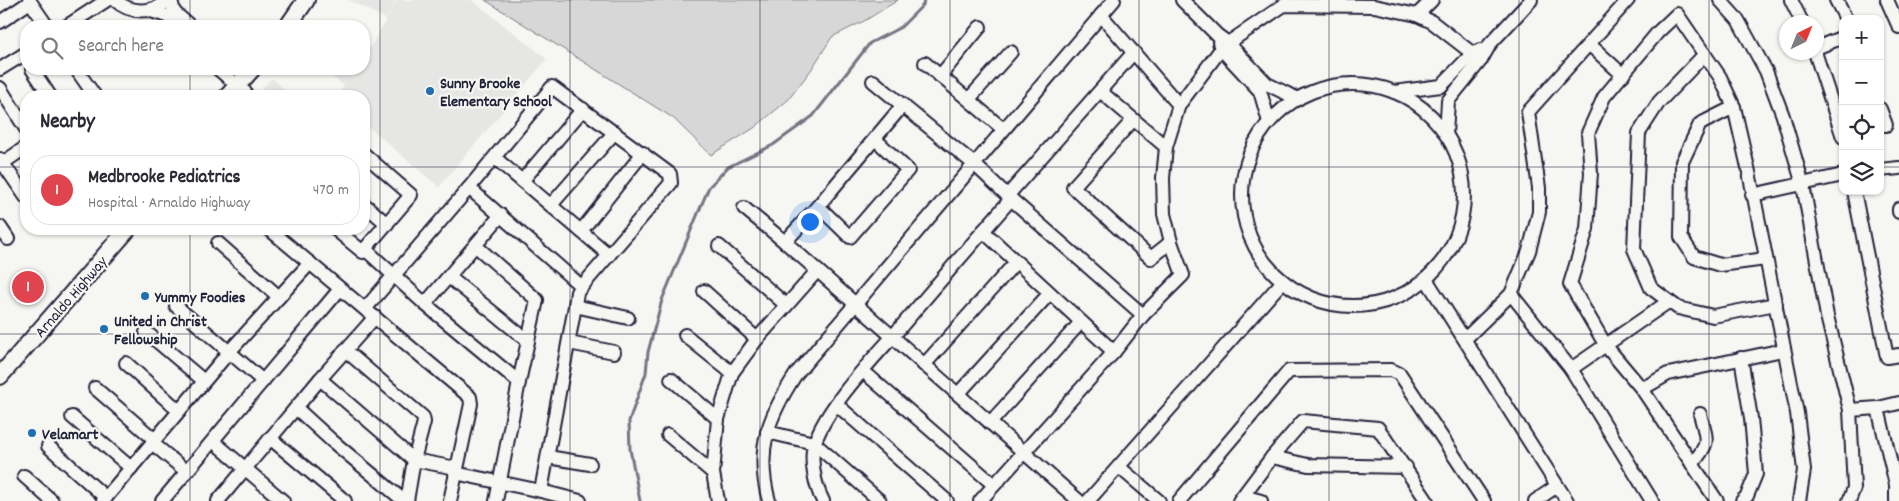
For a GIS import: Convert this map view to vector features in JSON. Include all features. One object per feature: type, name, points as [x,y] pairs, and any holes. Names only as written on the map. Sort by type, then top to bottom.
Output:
[{"type":"main road","points":[[292,20],[306,0]]},
{"type":"main road","points":[[304,20],[318,0]]},
{"type":"main road","points":[[240,90],[252,75]]},
{"type":"main road","name":"Arnaldo Highway","points":[[30,340],[110,235]]},
{"type":"main road","name":"Arnaldo Highway","points":[[0,376],[123,235]]},
{"type":"street","points":[[76,20],[107,0]]},
{"type":"street","points":[[116,0],[128,8],[138,10],[156,8],[169,0],[174,12],[183,20]]},
{"type":"street","points":[[769,501],[764,469],[767,432],[774,410],[796,374],[1114,0]]},
{"type":"street","points":[[1182,0],[1216,35],[1260,91],[1269,122]]},
{"type":"street","points":[[1417,15],[1432,0]]},
{"type":"street","points":[[1394,92],[1441,86],[1477,57],[1531,0]]},
{"type":"street","points":[[1465,339],[1512,294],[1528,251],[1539,212],[1539,188],[1528,112],[1628,0]]},
{"type":"street","points":[[1720,0],[1738,20],[1766,72],[1783,116],[1803,185],[1827,316],[1850,410],[1854,488],[1849,501]]},
{"type":"street","points":[[1791,0],[1798,15]]},
{"type":"street","points":[[1836,0],[1844,15]]},
{"type":"street","points":[[1886,0],[1896,12],[1899,27]]},
{"type":"street","points":[[0,22],[29,1],[43,20]]},
{"type":"street","points":[[980,501],[1114,352],[1143,315],[1183,275],[1171,242],[1164,214],[1163,178],[1166,147],[1179,105],[1224,46],[1282,3],[1374,6],[1417,15],[1432,22],[1477,57]]},
{"type":"street","points":[[148,10],[167,16],[171,20]]},
{"type":"street","points":[[1717,501],[1642,389],[1606,346],[1570,284],[1587,229],[1590,173],[1588,133],[1604,97],[1658,32],[1677,14],[1720,77],[1734,108],[1797,413],[1804,470],[1798,501]]},
{"type":"street","points":[[1101,15],[1179,105]]},
{"type":"street","points":[[940,76],[980,26]]},
{"type":"street","points":[[1824,45],[1839,39]]},
{"type":"street","points":[[1589,44],[1623,75]]},
{"type":"street","points":[[1224,46],[1268,84],[1298,99]]},
{"type":"street","points":[[969,100],[1011,52]]},
{"type":"street","points":[[823,501],[815,473],[813,459],[814,443],[836,404],[1134,52]]},
{"type":"street","points":[[1705,54],[1659,102],[1639,133],[1634,249],[1651,288],[1678,308],[1713,316],[1776,304]]},
{"type":"street","points":[[1446,135],[1448,101],[1477,57]]},
{"type":"street","points":[[0,69],[20,59]]},
{"type":"street","points":[[1818,60],[1839,124]]},
{"type":"street","points":[[925,63],[1003,129]]},
{"type":"street","points":[[36,75],[46,90]]},
{"type":"street","points":[[80,75],[91,90]]},
{"type":"street","points":[[223,75],[236,90]]},
{"type":"street","points":[[873,81],[974,164],[1143,315]]},
{"type":"street","points":[[1345,84],[1370,86],[1394,92],[1414,103],[1431,117],[1446,135],[1456,155],[1462,177],[1464,200],[1461,222],[1453,243],[1446,256],[1426,279],[1412,289],[1382,303],[1348,306],[1318,300],[1305,295],[1282,281],[1266,263],[1256,249],[1244,217],[1242,200],[1246,166],[1251,150],[1269,122],[1282,109],[1320,89],[1345,84]]},
{"type":"street","points":[[218,501],[345,350],[394,276],[552,87],[670,174],[671,183],[577,292],[541,491]]},
{"type":"street","points":[[0,88],[20,120]]},
{"type":"street","points":[[1100,91],[1166,147]]},
{"type":"street","points":[[785,242],[818,206],[903,105]]},
{"type":"street","points":[[1734,108],[1700,124],[1682,162],[1681,237],[1694,257],[1720,265],[1766,259]]},
{"type":"street","points":[[522,181],[583,109]]},
{"type":"street","points":[[1133,120],[1073,187],[1151,258],[1171,242]]},
{"type":"street","points":[[551,206],[615,132]]},
{"type":"street","points":[[818,206],[850,237],[908,170],[875,139]]},
{"type":"street","points":[[20,151],[1,162],[20,189]]},
{"type":"street","points":[[581,231],[643,153]]},
{"type":"street","points":[[494,158],[609,255]]},
{"type":"street","points":[[342,235],[363,252],[411,195],[370,159]]},
{"type":"street","points":[[1884,170],[1899,168]]},
{"type":"street","points":[[1752,195],[1839,176]]},
{"type":"street","points":[[469,188],[581,286]]},
{"type":"street","points":[[1855,195],[1887,357],[1899,355]]},
{"type":"street","points":[[744,208],[1079,501]]},
{"type":"street","points":[[370,209],[387,224]]},
{"type":"street","points":[[425,304],[501,215]]},
{"type":"street","points":[[0,227],[8,239]]},
{"type":"street","points":[[983,231],[1015,263],[1114,352]]},
{"type":"street","points":[[276,235],[470,397],[472,404],[450,501]]},
{"type":"street","points":[[218,243],[279,297]]},
{"type":"street","points":[[476,246],[537,300],[518,382],[496,501]]},
{"type":"street","points":[[719,246],[786,305]]},
{"type":"street","points":[[365,249],[425,304],[518,382]]},
{"type":"street","points":[[48,446],[104,500],[229,352],[310,263]]},
{"type":"street","points":[[924,365],[1015,263]]},
{"type":"street","points":[[718,501],[713,473],[718,419],[732,373],[757,339],[817,271]]},
{"type":"street","points":[[449,277],[528,341]]},
{"type":"street","points":[[1426,279],[1567,501]]},
{"type":"street","points":[[1088,501],[1282,281]]},
{"type":"street","points":[[162,501],[340,288]]},
{"type":"street","points":[[704,292],[757,339]]},
{"type":"street","points":[[958,394],[1049,294]]},
{"type":"street","points":[[1512,294],[1571,369],[1652,501]]},
{"type":"street","points":[[1571,369],[1668,302]]},
{"type":"street","points":[[176,306],[263,381]]},
{"type":"street","points":[[575,306],[628,318]]},
{"type":"street","points":[[990,423],[1081,322]]},
{"type":"street","points":[[146,332],[204,381]]},
{"type":"street","points":[[685,335],[732,373]]},
{"type":"street","points":[[568,343],[614,352]]},
{"type":"street","points":[[296,408],[331,440],[405,501],[424,422],[423,417],[345,350]]},
{"type":"street","points":[[1642,389],[1668,374],[1783,350]]},
{"type":"street","points":[[1741,358],[1751,418],[1756,474],[1747,496],[1742,501]]},
{"type":"street","points":[[126,363],[179,411]]},
{"type":"street","points":[[1179,501],[1288,371],[1390,370],[1400,374],[1484,501]]},
{"type":"street","points":[[863,371],[994,485]]},
{"type":"street","points":[[320,379],[414,460],[580,501]]},
{"type":"street","points":[[671,379],[718,419]]},
{"type":"street","points":[[95,388],[186,472]]},
{"type":"street","points":[[1850,410],[1878,408],[1899,403]]},
{"type":"street","points":[[836,404],[947,501]]},
{"type":"street","points":[[1878,408],[1896,485],[1896,501]]},
{"type":"street","points":[[1692,464],[1704,450],[1707,441],[1700,414]]},
{"type":"street","points":[[72,417],[131,468]]},
{"type":"street","points":[[1261,501],[1241,498],[1272,457],[1303,421],[1378,428],[1406,467],[1427,501]]},
{"type":"street","points":[[767,432],[814,443],[880,501]]},
{"type":"street","points":[[668,435],[713,473]]},
{"type":"street","points":[[270,438],[345,501]]},
{"type":"street","points":[[213,441],[283,501]]},
{"type":"street","points":[[548,457],[590,464]]},
{"type":"street","points":[[1272,457],[1308,465],[1406,467]]},
{"type":"street","points":[[1119,466],[1159,501]]},
{"type":"street","points":[[24,476],[52,501]]},
{"type":"street","points":[[1535,501],[1557,486]]},
{"type":"shaded area","points":[[348,0],[396,0],[386,19]]},
{"type":"shaded area","name":"Sunny Brooke Elementary School","points":[[397,0],[472,0],[547,59],[439,187],[370,128],[370,90],[341,90],[344,86],[330,75],[370,75],[370,47]]},
{"type":"shaded area","points":[[485,0],[898,0],[866,20],[832,37],[811,70],[788,100],[754,128],[711,155],[673,118]]},
{"type":"shaded area","points":[[272,78],[285,90],[261,90]]},
{"type":"waterway","points":[[640,501],[630,449],[629,421],[646,373],[648,352],[662,300],[709,187],[728,167],[773,145],[813,116],[870,43],[901,27],[923,5],[924,0]]},
{"type":"place","name":"Sunny Brooke Elementary School","points":[[430,91]]},
{"type":"place","name":"Medbrooke Pediatrics","points":[[28,287]]},
{"type":"place","name":"Yummy Foodies","points":[[145,296]]},
{"type":"place","name":"United in Christ Fellowship","points":[[104,329]]},
{"type":"place","name":"Velamart","points":[[32,433]]}]
